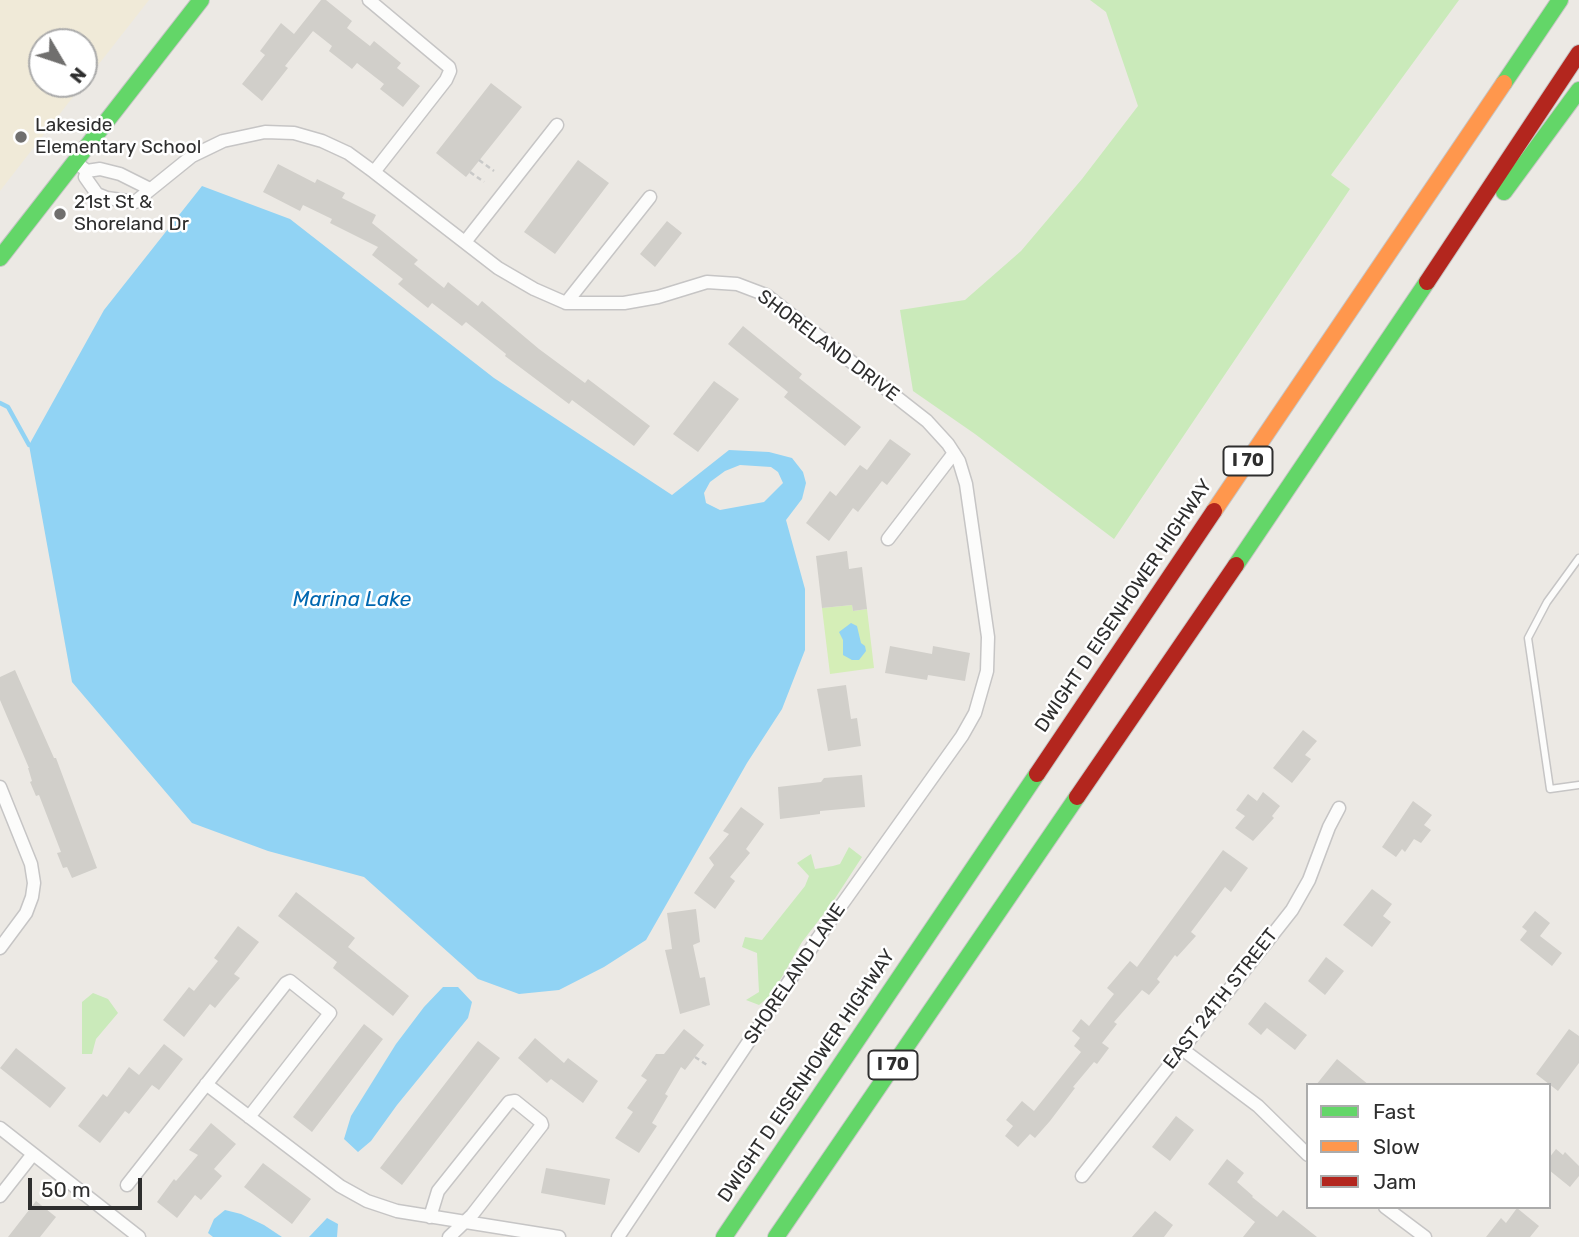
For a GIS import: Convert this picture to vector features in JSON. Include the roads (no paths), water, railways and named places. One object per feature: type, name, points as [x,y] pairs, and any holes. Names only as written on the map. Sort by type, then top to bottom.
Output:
[{"type":"main road","points":[[0,258],[80,166],[201,0]]},
{"type":"main road","points":[[1361,294],[1544,0]]},
{"type":"main road","name":"DWIGHT D EISENHOWER HIGHWAY","points":[[724,1237],[1560,0]]},
{"type":"main road","name":"I 70","points":[[776,1237],[1318,446],[1579,53]]},
{"type":"main road","points":[[1318,446],[1579,90]]},
{"type":"street","points":[[369,0],[449,67],[450,71],[446,80],[374,172]]},
{"type":"street","points":[[465,242],[557,125]]},
{"type":"street","name":"SHORELAND DRIVE","points":[[80,166],[97,194],[135,202],[204,149],[237,136],[265,132],[294,134],[322,141],[348,153],[522,282],[566,303],[624,303],[707,282],[745,286],[766,295],[928,421],[954,453],[966,484],[988,637],[987,671],[975,713]]},
{"type":"street","points":[[80,166],[120,174],[150,189]]},
{"type":"street","points":[[566,303],[650,198]]},
{"type":"street","points":[[888,538],[954,453]]},
{"type":"street","name":"SHORELAND LANE","points":[[618,1237],[818,938],[962,736],[975,713]]},
{"type":"street","points":[[0,787],[31,864],[34,883],[23,919],[0,948]]},
{"type":"street","name":"EAST 24TH STREET","points":[[1082,1176],[1292,910],[1309,880],[1339,808]]},
{"type":"street","points":[[127,1185],[286,984],[292,982],[330,1013],[249,1116]]},
{"type":"street","points":[[1182,1049],[1258,1106],[1306,1153]]},
{"type":"street","points":[[206,1084],[356,1196],[391,1209],[430,1217],[559,1237]]},
{"type":"street","points":[[430,1217],[438,1191],[509,1102],[515,1101],[542,1125],[472,1215],[449,1237]]},
{"type":"street","points":[[0,1128],[139,1237]]},
{"type":"street","points":[[0,1196],[33,1154]]},
{"type":"street","points":[[1388,1209],[1425,1237]]},
{"type":"lane","points":[[1579,558],[1547,601],[1528,638],[1550,789],[1579,785]]},
{"type":"water","name":"Marina Lake","points":[[202,186],[290,219],[494,378],[672,495],[729,450],[769,452],[792,458],[803,472],[806,483],[802,499],[786,520],[805,589],[805,650],[782,709],[747,763],[646,940],[604,967],[559,990],[519,994],[478,979],[364,877],[268,851],[192,823],[72,682],[29,445],[104,310]],"holes":[[[740,465],[771,467],[778,472],[783,483],[764,502],[720,510],[706,503],[704,493],[710,482],[725,471]]]},
{"type":"water","points":[[851,623],[857,626],[861,643],[865,646],[866,651],[859,660],[843,655],[843,640],[839,632]]},
{"type":"water","points":[[443,987],[458,987],[472,1002],[468,1018],[371,1141],[358,1152],[344,1139],[351,1116],[396,1044]]},
{"type":"water","points":[[225,1210],[241,1214],[282,1237],[213,1237],[208,1233],[214,1219]]},
{"type":"water","points":[[327,1218],[338,1224],[337,1237],[309,1237]]},
{"type":"waterway","points":[[0,403],[8,407],[29,445]]},
{"type":"place","name":"Lakeside Elementary School","points":[[21,137]]},
{"type":"place","name":"21st St & Shoreland Dr","points":[[60,214]]}]
